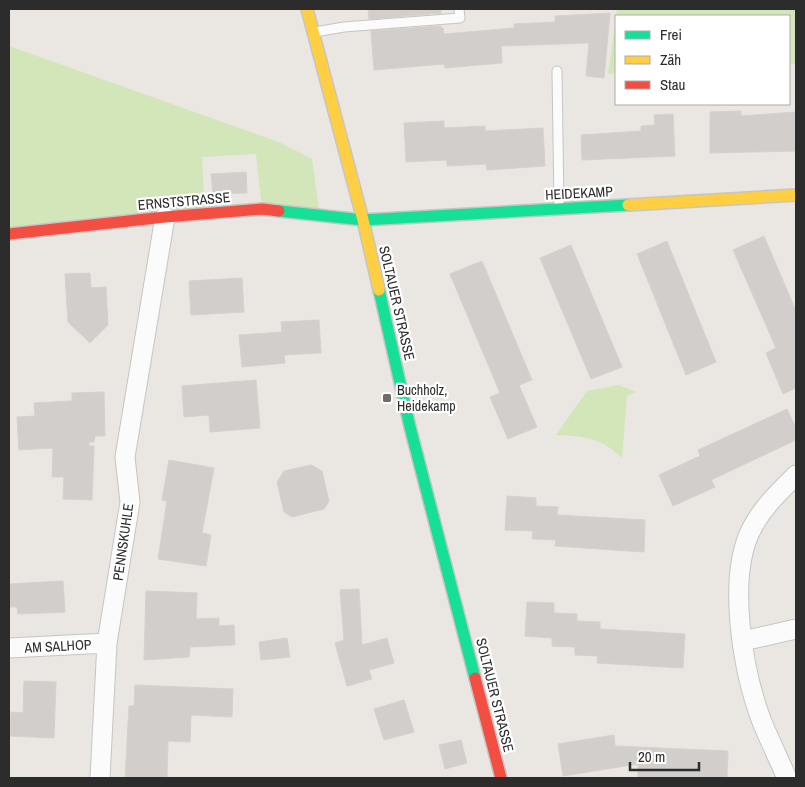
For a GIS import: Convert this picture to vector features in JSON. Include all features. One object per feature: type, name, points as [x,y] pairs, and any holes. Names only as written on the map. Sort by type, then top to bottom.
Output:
[{"type":"main road","name":"SOLTAUER STRASSE","points":[[307,9],[363,220],[410,427],[501,778]]},
{"type":"main road","name":"HEIDEKAMP","points":[[363,220],[796,195]]},
{"type":"main road","name":"ERNSTSTRASSE","points":[[9,234],[165,217],[262,209],[363,220]]},
{"type":"street","name":"PENNSKUHLE","points":[[100,778],[107,643],[130,502],[125,456],[165,217]]},
{"type":"street","points":[[787,778],[762,722],[752,688],[743,641],[739,579],[743,553],[752,529],[768,503],[796,475]]},
{"type":"street","points":[[743,641],[796,629]]},
{"type":"street","name":"AM SALHOP","points":[[9,648],[107,643]]},
{"type":"lane","points":[[313,32],[344,27],[460,18],[459,9]]},
{"type":"lane","points":[[557,71],[559,209]]},
{"type":"green space","points":[[617,9],[796,9],[796,64],[790,64],[790,15],[616,15]]},
{"type":"green space","points":[[615,23],[615,73],[608,74]]},
{"type":"green space","points":[[9,46],[281,143],[312,159],[320,216],[262,209],[256,154],[202,157],[205,214],[9,234]]},
{"type":"green space","points":[[619,385],[636,392],[627,396],[622,458],[615,451],[592,439],[556,435],[587,391]]},
{"type":"building","points":[[368,9],[441,9],[441,13],[369,19]]},
{"type":"building","points":[[610,13],[604,78],[586,76],[589,43],[501,46],[502,63],[445,68],[444,64],[374,70],[371,31],[441,26],[444,34],[514,28],[514,24],[555,22],[555,16]]},
{"type":"building","points":[[741,111],[741,116],[796,112],[796,151],[710,153],[710,112]]},
{"type":"building","points":[[673,114],[675,156],[582,160],[581,135],[641,131],[641,126],[655,125],[654,115]]},
{"type":"building","points":[[444,121],[444,128],[485,126],[485,131],[543,128],[545,166],[487,170],[486,164],[447,166],[447,160],[406,162],[404,123]]},
{"type":"building","points":[[246,172],[247,193],[213,194],[211,174]]},
{"type":"building","points":[[764,236],[796,311],[796,388],[783,394],[766,353],[776,348],[733,250]]},
{"type":"building","points":[[667,241],[716,362],[686,375],[637,254]]},
{"type":"building","points":[[571,245],[622,367],[591,379],[540,258]]},
{"type":"building","points":[[482,261],[532,380],[519,385],[537,427],[508,439],[490,397],[500,393],[450,274]]},
{"type":"building","points":[[90,273],[91,288],[106,287],[108,325],[90,343],[68,322],[65,274]]},
{"type":"building","points":[[242,278],[244,312],[191,315],[189,281]]},
{"type":"building","points":[[319,320],[321,353],[284,355],[285,363],[242,367],[239,335],[282,332],[281,322]]},
{"type":"building","points":[[256,380],[260,428],[210,432],[209,415],[184,417],[182,386]]},
{"type":"building","points":[[104,392],[105,436],[95,436],[94,442],[89,442],[89,446],[94,446],[92,500],[63,499],[64,477],[52,477],[53,448],[19,450],[17,417],[35,416],[34,403],[72,401],[72,393]]},
{"type":"building","points":[[787,409],[796,428],[796,440],[711,480],[715,487],[673,506],[659,475],[700,456],[698,450]]},
{"type":"building","points":[[169,460],[214,468],[202,533],[211,535],[206,566],[158,559],[167,501],[162,500]]},
{"type":"building","points":[[311,465],[322,471],[329,501],[324,509],[292,517],[284,512],[277,482],[284,471]]},
{"type":"building","points":[[507,496],[536,498],[536,506],[558,507],[557,515],[645,520],[644,552],[555,546],[556,540],[532,539],[533,531],[505,530]]},
{"type":"building","points":[[63,581],[65,612],[18,614],[17,607],[9,607],[9,584]]},
{"type":"building","points":[[359,589],[362,645],[387,638],[394,663],[369,670],[372,679],[347,686],[335,643],[344,640],[340,590]]},
{"type":"building","points":[[146,591],[197,593],[196,619],[219,618],[219,626],[234,625],[235,645],[190,647],[189,657],[144,660]]},
{"type":"building","points":[[527,602],[554,603],[554,613],[577,614],[577,621],[600,622],[600,629],[685,634],[683,668],[597,663],[598,656],[575,655],[575,647],[552,646],[552,638],[525,636]]},
{"type":"building","points":[[287,638],[290,657],[261,660],[259,642]]},
{"type":"building","points":[[24,681],[56,682],[54,738],[10,736],[11,712],[23,713]]},
{"type":"building","points":[[135,685],[233,689],[232,717],[191,715],[190,742],[168,741],[167,778],[125,778],[129,706],[134,706]]},
{"type":"building","points":[[404,700],[414,732],[384,740],[374,709]]},
{"type":"building","points":[[614,735],[615,746],[728,751],[727,778],[638,778],[638,764],[563,776],[558,744]]},
{"type":"building","points":[[461,740],[467,763],[445,769],[439,745]]},
{"type":"traffic: fast","points":[[279,211],[363,220],[628,205]]},
{"type":"traffic: fast","points":[[379,290],[410,427],[475,678]]},
{"type":"traffic: slow","points":[[307,9],[363,220],[379,290]]},
{"type":"traffic: slow","points":[[628,205],[796,195]]},
{"type":"traffic: jam","points":[[9,234],[165,217],[262,209],[279,211]]},
{"type":"traffic: jam","points":[[475,678],[501,778]]},
{"type":"place","name":"Buchholz, Heidekamp","points":[[387,398]]}]
